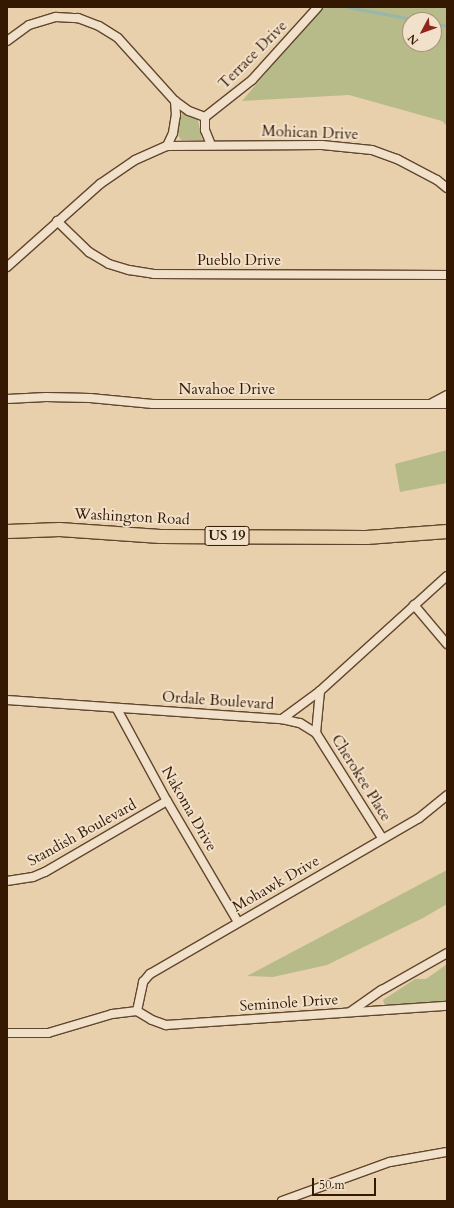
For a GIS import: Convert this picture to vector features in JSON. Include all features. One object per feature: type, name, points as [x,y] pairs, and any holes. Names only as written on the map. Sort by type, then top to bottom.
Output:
[{"type":"main road","name":"Washington Road","points":[[7,531],[59,529],[160,536],[366,537],[447,532]]},
{"type":"street","name":"Terrace Drive","points":[[205,117],[252,80],[318,7]]},
{"type":"street","points":[[7,41],[29,25],[56,17],[78,18],[99,26],[118,38],[176,101],[189,111],[205,117],[205,130],[211,146],[167,146],[135,160],[100,184],[7,267]]},
{"type":"street","points":[[167,146],[173,133],[176,115],[176,101]]},
{"type":"street","name":"Mohican Drive","points":[[211,146],[322,146],[372,150],[397,159],[437,180],[447,188]]},
{"type":"street","name":"Pueblo Drive","points":[[57,221],[89,252],[109,264],[129,270],[154,274],[447,275]]},
{"type":"street","name":"Pueblo Drive","points":[[438,275],[447,280]]},
{"type":"street","points":[[430,404],[447,395]]},
{"type":"street","name":"Navahoe Drive","points":[[7,399],[46,396],[90,398],[153,404],[447,404]]},
{"type":"street","name":"Ordale Boulevard","points":[[7,700],[282,719],[320,691],[447,576]]},
{"type":"street","points":[[414,605],[447,644]]},
{"type":"street","name":"Cherokee Place","points":[[316,733],[320,691]]},
{"type":"street","name":"Nakoma Drive","points":[[117,708],[167,802],[238,922]]},
{"type":"street","name":"Cherokee Place","points":[[282,719],[300,723],[316,733],[382,838]]},
{"type":"street","name":"Mohawk Drive","points":[[137,1011],[143,982],[150,974],[382,838],[419,818],[447,795]]},
{"type":"street","name":"Standish Boulevard","points":[[7,881],[33,877],[45,872],[167,802]]},
{"type":"street","points":[[350,1012],[382,990],[447,953]]},
{"type":"street","name":"Seminole Drive","points":[[137,1011],[152,1020],[166,1025],[447,1006]]},
{"type":"street","points":[[7,1033],[48,1033],[112,1014],[137,1011]]},
{"type":"street","points":[[282,1201],[390,1162],[447,1152]]},
{"type":"green space","points":[[322,7],[447,7],[447,126],[442,121],[349,95],[242,101]]},
{"type":"green space","points":[[182,112],[198,120],[202,140],[181,140],[177,133]]},
{"type":"green space","points":[[447,450],[447,483],[400,492],[395,464]]},
{"type":"green space","points":[[447,870],[447,904],[423,918],[327,965],[273,977],[247,976]]},
{"type":"green space","points":[[447,964],[447,1001],[385,1006],[383,1000],[415,979],[426,979]]},
{"type":"waterway","points":[[348,7],[402,17]]},
{"type":"waterway","points":[[442,25],[447,26]]}]
